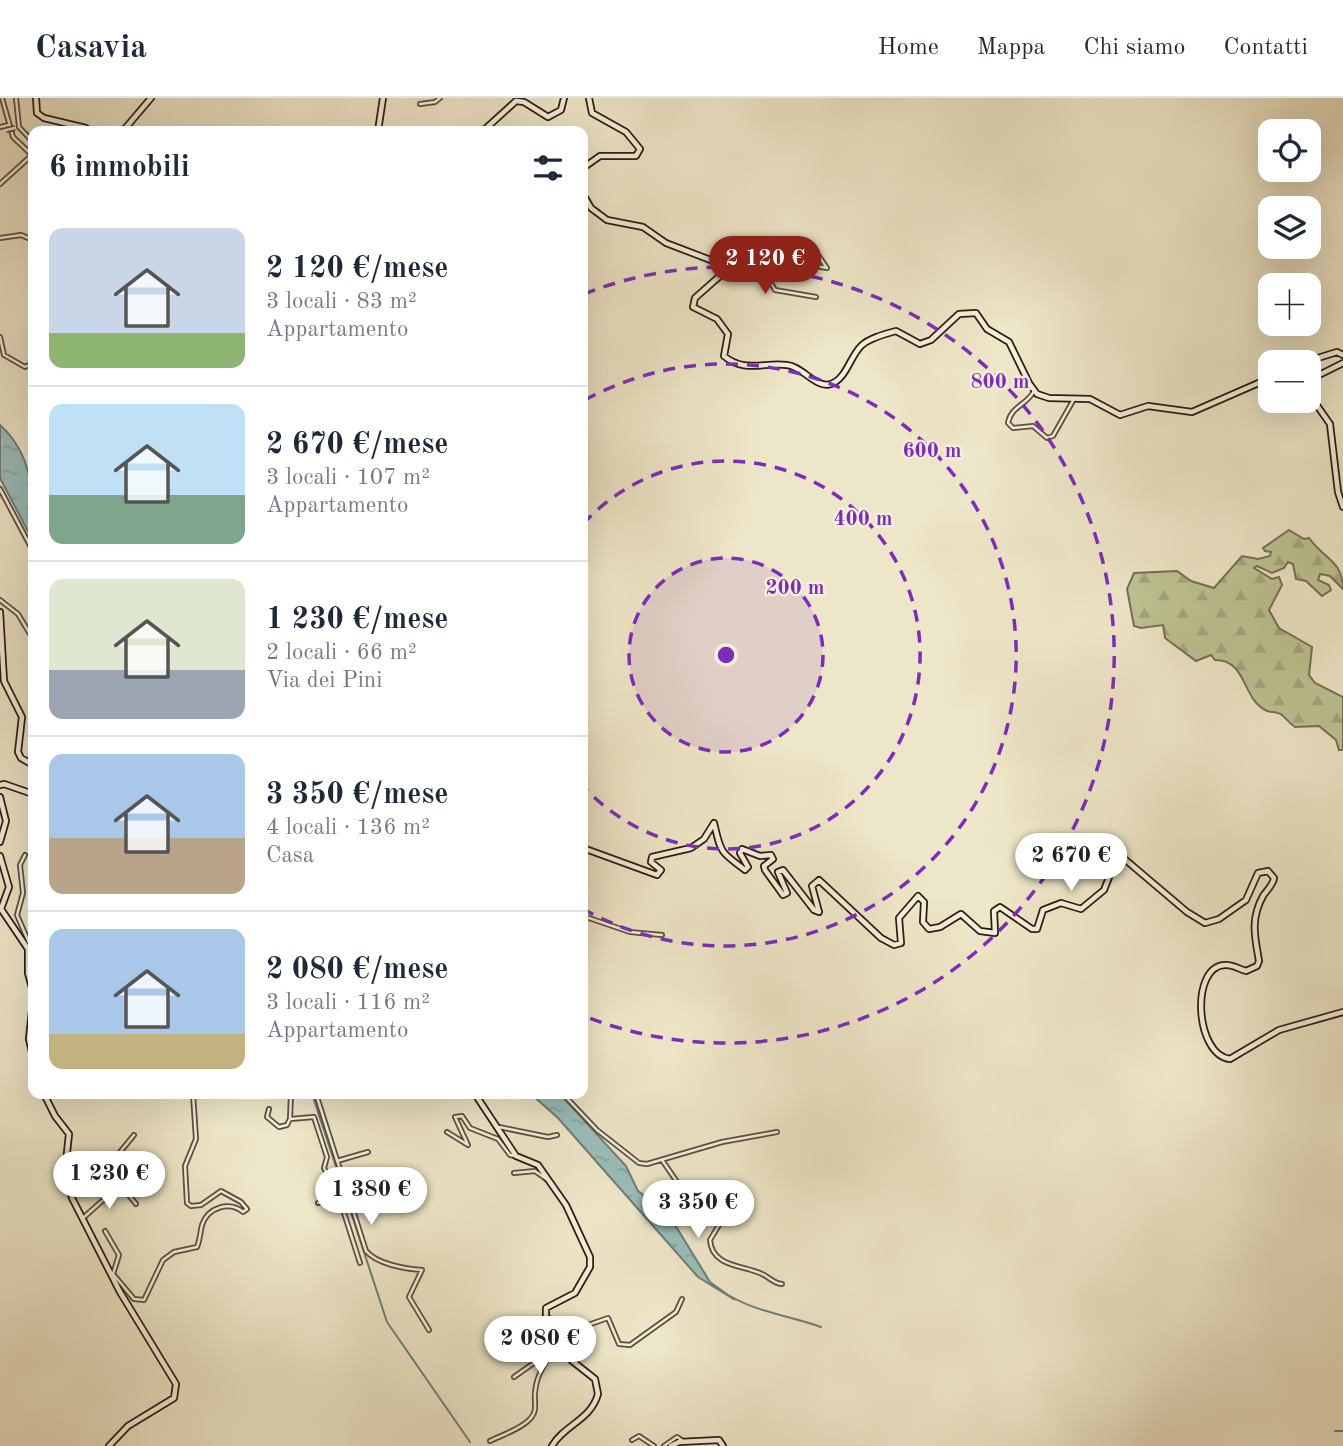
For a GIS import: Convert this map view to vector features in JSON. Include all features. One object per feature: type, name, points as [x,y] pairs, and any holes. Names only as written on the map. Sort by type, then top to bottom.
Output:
[{"type":"street","points":[[2,98],[13,137],[28,151]]},
{"type":"street","points":[[16,98],[17,128],[28,138]]},
{"type":"street","points":[[36,98],[37,113],[44,118],[78,126]]},
{"type":"street","points":[[127,126],[151,98]]},
{"type":"street","points":[[420,104],[435,103],[440,98]]},
{"type":"street","points":[[488,126],[516,101],[524,102],[548,117],[561,110],[564,98]]},
{"type":"street","points":[[588,164],[600,156],[630,158],[636,156],[640,149],[626,132],[592,113],[589,98]]},
{"type":"street","points":[[379,126],[384,99]]},
{"type":"street","points":[[0,130],[9,125]]},
{"type":"street","points":[[0,130],[17,128]]},
{"type":"street","points":[[0,184],[28,160]]},
{"type":"street","points":[[588,203],[607,220],[643,228],[675,247],[718,262],[722,267],[721,275],[695,298],[693,307],[712,316],[725,327],[729,337],[724,356],[734,363],[791,365],[822,384],[830,384],[843,373],[859,348],[870,340],[896,331],[916,344],[924,343],[959,314],[970,312],[980,316],[987,329],[1009,342],[1034,391],[1049,398],[1098,401],[1120,415],[1148,405],[1192,412],[1258,383]]},
{"type":"street","points":[[0,238],[21,235],[28,238]]},
{"type":"street","points":[[771,248],[789,264]]},
{"type":"street","points":[[722,267],[737,264],[766,270],[805,263],[827,268],[814,249]]},
{"type":"street","points":[[766,270],[775,290],[816,297]]},
{"type":"street","points":[[0,337],[4,355],[25,367],[28,366]]},
{"type":"street","points":[[1321,357],[1337,352],[1343,355]]},
{"type":"street","points":[[1321,374],[1343,363]]},
{"type":"street","points":[[1034,391],[1030,398],[1012,411],[1009,423],[1013,428],[1033,426],[1047,438],[1053,436],[1074,399]]},
{"type":"street","points":[[1321,410],[1331,424],[1338,492],[1343,507]]},
{"type":"street","points":[[0,489],[28,542]]},
{"type":"street","points":[[0,600],[18,614],[28,631]]},
{"type":"street","points":[[0,612],[4,681],[22,717],[18,752],[28,762]]},
{"type":"street","points":[[0,785],[28,792]]},
{"type":"street","points":[[0,797],[6,821],[0,842]]},
{"type":"street","points":[[588,850],[657,875],[661,870],[651,862],[652,857],[691,848],[704,839],[713,823],[718,844],[729,859],[745,870],[748,867],[740,853],[742,849],[760,856],[771,855],[773,859],[764,866],[765,870],[783,895],[786,893],[778,872],[783,870],[814,910],[820,912],[812,886],[820,880],[881,938],[894,945],[901,943],[898,925],[901,915],[919,896],[924,902],[923,922],[929,929],[940,927],[961,914],[980,931],[991,934],[996,930],[994,911],[1000,907],[1032,929],[1037,929],[1043,910],[1061,903],[1081,909],[1104,890],[1117,857],[1121,856],[1177,904],[1205,923],[1219,919],[1246,900],[1258,873],[1268,871],[1274,882],[1259,905],[1252,928],[1259,961],[1257,966],[1246,971],[1228,964],[1220,965],[1206,976],[1201,1018],[1213,1050],[1230,1059],[1279,1030],[1343,1012]]},
{"type":"street","points":[[25,855],[20,865],[23,893],[17,915],[28,940]]},
{"type":"street","points":[[0,856],[9,887],[1,909],[28,949]]},
{"type":"street","points":[[588,918],[630,932],[662,935]]},
{"type":"street","points":[[46,1099],[69,1134],[65,1171],[68,1185],[112,1274],[176,1384],[174,1398],[128,1426],[109,1446]]},
{"type":"street","points":[[112,1274],[134,1299],[144,1300],[163,1260],[174,1252],[197,1247],[202,1224],[211,1213],[225,1205],[234,1206],[243,1212],[247,1209],[241,1202],[221,1191],[201,1205],[191,1206],[187,1203],[185,1166],[196,1139],[193,1099]]},
{"type":"street","points":[[269,1109],[267,1117],[279,1127],[287,1125],[290,1119],[291,1099]]},
{"type":"street","points":[[318,1099],[369,1256],[401,1268],[422,1270],[410,1297],[429,1330]]},
{"type":"street","points":[[479,1099],[516,1156]]},
{"type":"street","points":[[569,1099],[597,1130],[633,1160],[644,1164],[740,1137],[777,1132]]},
{"type":"street","points":[[447,1132],[460,1143],[468,1145],[455,1117],[462,1116],[470,1128],[498,1139],[510,1155],[538,1165],[566,1205],[591,1262],[575,1293],[554,1301],[546,1308],[546,1316],[556,1325],[562,1347],[571,1360],[595,1379],[598,1394],[584,1418],[558,1437],[552,1446]]},
{"type":"street","points":[[290,1119],[314,1117],[327,1157],[324,1168],[338,1194],[359,1263]]},
{"type":"street","points":[[499,1127],[548,1136],[557,1135]]},
{"type":"street","points":[[134,1135],[107,1166],[119,1186],[136,1204]]},
{"type":"street","points":[[337,1161],[368,1152]]},
{"type":"street","points":[[662,1160],[686,1195],[700,1202],[721,1205],[722,1220],[710,1240],[712,1250],[726,1264],[759,1272],[782,1284]]},
{"type":"street","points":[[514,1173],[535,1171],[550,1181]]},
{"type":"street","points":[[83,1218],[119,1186]]},
{"type":"street","points":[[318,1203],[338,1194]]},
{"type":"street","points":[[105,1231],[119,1255],[112,1274]]},
{"type":"street","points":[[514,1377],[562,1347],[588,1325],[608,1318],[619,1344],[630,1345],[676,1312],[682,1299]]},
{"type":"street","points":[[490,1441],[532,1416],[539,1379],[553,1351]]},
{"type":"street","points":[[632,1440],[639,1436],[654,1446]]},
{"type":"street","points":[[664,1446],[677,1437],[682,1437],[683,1442]]},
{"type":"street","points":[[671,1446],[683,1442],[719,1440],[723,1446]]},
{"type":"green space","points":[[1289,530],[1304,539],[1309,538],[1332,561],[1340,572],[1343,589],[1330,576],[1320,574],[1318,580],[1329,585],[1331,590],[1322,596],[1306,581],[1296,579],[1293,564],[1288,562],[1284,568],[1272,573],[1257,566],[1254,568],[1272,579],[1279,577],[1282,585],[1269,610],[1279,628],[1312,647],[1309,675],[1315,683],[1343,697],[1343,750],[1339,750],[1336,740],[1319,726],[1295,727],[1281,714],[1267,711],[1259,705],[1233,666],[1215,660],[1211,655],[1196,661],[1165,638],[1163,625],[1141,628],[1134,626],[1127,589],[1134,573],[1177,571],[1191,581],[1214,588],[1242,556],[1258,559],[1270,556],[1271,552],[1263,548]]},
{"type":"water","points":[[0,425],[20,450],[28,471],[28,531],[0,478]]},
{"type":"water","points":[[537,1099],[565,1099],[626,1166],[638,1191],[652,1201],[677,1228],[710,1282],[735,1300],[698,1277],[558,1118]]},
{"type":"waterway","points":[[314,1099],[387,1322],[470,1442]]},
{"type":"waterway","points":[[730,1296],[762,1310],[821,1327]]},
{"type":"waterway","points":[[1335,1431],[1343,1431]]}]
